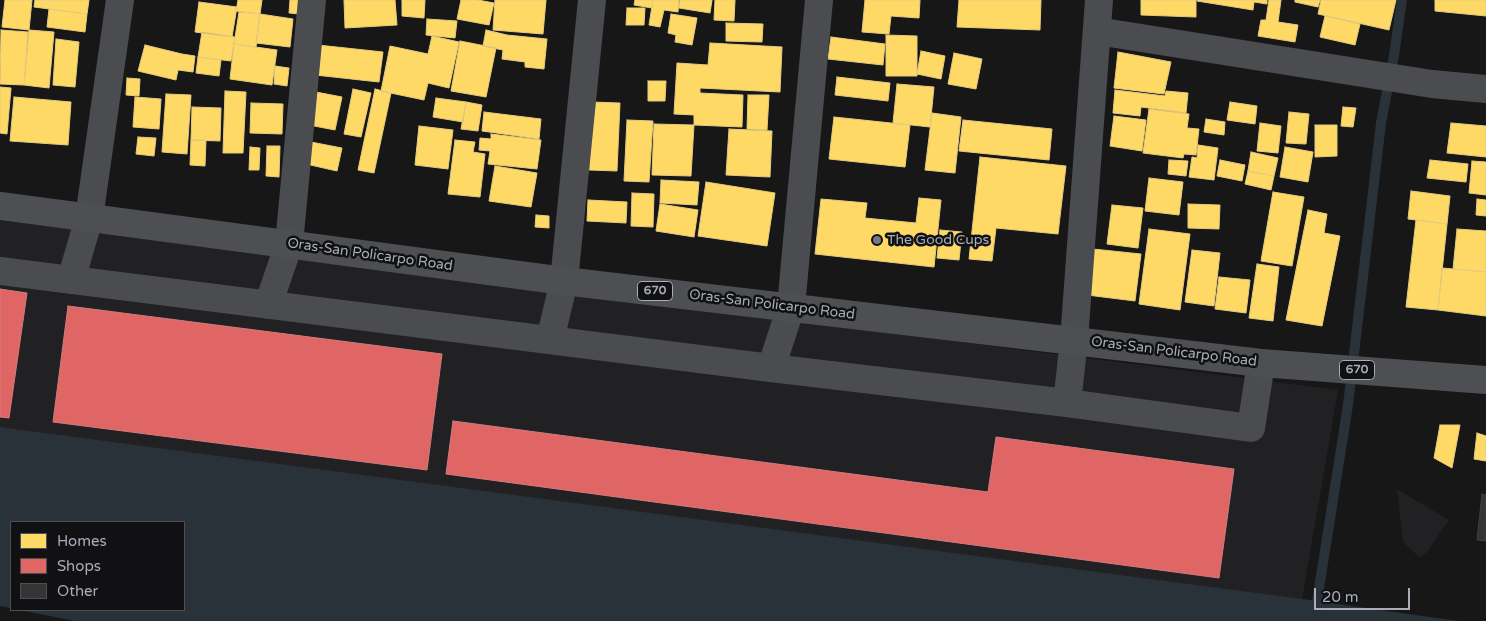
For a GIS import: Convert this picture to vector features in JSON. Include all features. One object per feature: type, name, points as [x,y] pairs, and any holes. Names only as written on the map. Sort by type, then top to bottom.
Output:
[{"type":"main road","name":"Oras-San Policarpo Road","points":[[0,206],[564,281],[1261,363],[1486,380]]},
{"type":"street","points":[[71,280],[89,218],[120,0]]},
{"type":"street","points":[[268,305],[289,244],[312,0]]},
{"type":"street","points":[[550,340],[564,281],[592,0]]},
{"type":"street","points":[[771,368],[791,307],[819,0]]},
{"type":"street","points":[[1067,403],[1074,340],[1099,0]]},
{"type":"street","points":[[1097,31],[1432,84],[1486,89]]},
{"type":"street","points":[[0,271],[771,368],[1067,403],[1251,428],[1261,363]]},
{"type":"shaded area","points":[[0,220],[1338,390],[1302,600],[0,427]]},
{"type":"shaded area","points":[[0,427],[1458,621],[75,621],[24,611],[185,611],[185,521],[10,521],[10,608],[0,606]]},
{"type":"shaded area","points":[[1397,489],[1449,520],[1427,552],[1420,558],[1403,542]]},
{"type":"building: Homes","points":[[5,0],[32,0],[29,30],[2,27]]},
{"type":"building: Homes","points":[[35,0],[89,0],[87,14],[34,7]]},
{"type":"building: Homes","points":[[238,0],[262,0],[260,14],[236,11]]},
{"type":"building: Homes","points":[[290,0],[310,0],[308,15],[289,13]]},
{"type":"building: Homes","points":[[344,0],[395,0],[397,25],[345,28]]},
{"type":"building: Homes","points":[[402,0],[425,0],[424,18],[402,16]]},
{"type":"building: Homes","points":[[461,0],[478,0],[494,3],[489,25],[457,19]]},
{"type":"building: Homes","points":[[495,0],[546,0],[543,34],[493,30]]},
{"type":"building: Homes","points":[[635,0],[653,0],[652,8],[634,5]]},
{"type":"building: Homes","points":[[653,0],[679,0],[678,12],[664,10],[660,27],[649,25]]},
{"type":"building: Homes","points":[[680,0],[712,0],[710,13],[679,8]]},
{"type":"building: Homes","points":[[715,0],[735,0],[734,21],[714,20]]},
{"type":"building: Homes","points":[[865,0],[920,0],[919,18],[891,16],[889,34],[862,32]]},
{"type":"building: Homes","points":[[959,0],[1041,0],[1040,30],[957,27]]},
{"type":"building: Homes","points":[[1141,0],[1196,0],[1196,17],[1141,15]]},
{"type":"building: Homes","points":[[1197,0],[1267,0],[1267,4],[1254,2],[1253,10]]},
{"type":"building: Homes","points":[[1269,0],[1281,0],[1278,22],[1298,25],[1295,42],[1258,36],[1261,20],[1266,20]]},
{"type":"building: Homes","points":[[1295,0],[1320,0],[1318,7],[1295,2]]},
{"type":"building: Homes","points":[[1321,0],[1396,0],[1389,30],[1318,14]]},
{"type":"building: Homes","points":[[1435,0],[1486,0],[1486,16],[1435,11]]},
{"type":"building: Homes","points":[[199,2],[237,7],[232,37],[195,32]]},
{"type":"building: Homes","points":[[627,8],[645,8],[644,25],[626,25]]},
{"type":"building: Homes","points":[[49,9],[87,14],[85,32],[47,27]]},
{"type":"building: Homes","points":[[239,12],[260,14],[256,47],[234,44]]},
{"type":"building: Homes","points":[[260,14],[293,19],[290,47],[256,43]]},
{"type":"building: Homes","points":[[671,14],[697,18],[692,45],[675,42],[676,35],[668,33]]},
{"type":"building: Homes","points":[[1325,16],[1360,24],[1355,45],[1320,37]]},
{"type":"building: Homes","points":[[427,19],[457,21],[455,38],[426,35]]},
{"type":"building: Homes","points":[[726,23],[763,24],[762,42],[726,41]]},
{"type":"building: Homes","points":[[1,30],[28,32],[24,85],[0,84]]},
{"type":"building: Homes","points":[[29,30],[54,32],[49,88],[24,85]]},
{"type":"building: Homes","points":[[486,30],[507,35],[547,39],[544,69],[525,67],[525,62],[502,59],[503,50],[483,46]]},
{"type":"building: Homes","points":[[202,32],[235,37],[231,61],[198,57]]},
{"type":"building: Homes","points":[[886,35],[917,36],[917,76],[886,76]]},
{"type":"building: Homes","points":[[432,36],[459,42],[449,88],[428,83],[424,100],[381,91],[390,46],[428,54]]},
{"type":"building: Homes","points":[[831,37],[885,44],[883,65],[828,59]]},
{"type":"building: Homes","points":[[56,39],[79,42],[75,87],[53,85]]},
{"type":"building: Homes","points":[[460,41],[496,48],[486,97],[451,91]]},
{"type":"building: Homes","points":[[710,43],[782,47],[780,92],[700,88],[700,93],[743,95],[742,127],[694,125],[694,115],[674,114],[677,63],[708,65]]},
{"type":"building: Homes","points":[[234,44],[277,50],[272,85],[230,79]]},
{"type":"building: Homes","points":[[145,45],[195,56],[193,72],[178,70],[176,80],[138,71]]},
{"type":"building: Homes","points":[[318,45],[383,52],[379,82],[315,75]]},
{"type":"building: Homes","points":[[921,51],[945,56],[941,79],[917,74]]},
{"type":"building: Homes","points":[[1118,52],[1171,62],[1164,94],[1114,88]]},
{"type":"building: Homes","points":[[954,53],[982,59],[976,89],[948,84]]},
{"type":"building: Homes","points":[[198,57],[221,60],[219,76],[196,73]]},
{"type":"building: Homes","points":[[275,66],[289,68],[287,86],[274,84]]},
{"type":"building: Homes","points":[[837,77],[890,83],[888,101],[835,95]]},
{"type":"building: Homes","points":[[127,78],[140,79],[139,96],[126,95]]},
{"type":"building: Homes","points":[[648,81],[666,81],[665,101],[648,101]]},
{"type":"building: Homes","points":[[897,84],[934,87],[930,127],[893,123]]},
{"type":"building: Homes","points":[[0,87],[11,88],[7,134],[0,133]]},
{"type":"building: Homes","points":[[353,89],[371,93],[361,137],[344,134]]},
{"type":"building: Homes","points":[[375,89],[391,93],[374,173],[358,170]]},
{"type":"building: Homes","points":[[1115,90],[1165,96],[1166,91],[1188,93],[1186,113],[1141,107],[1140,116],[1113,113]]},
{"type":"building: Homes","points":[[225,91],[246,92],[243,153],[223,153]]},
{"type":"building: Homes","points":[[316,92],[342,97],[335,130],[309,125]]},
{"type":"building: Homes","points":[[166,94],[191,95],[187,154],[162,152]]},
{"type":"building: Homes","points":[[748,95],[769,95],[767,130],[747,129]]},
{"type":"building: Homes","points":[[14,97],[71,102],[68,145],[10,141]]},
{"type":"building: Homes","points":[[135,97],[161,99],[159,129],[133,127]]},
{"type":"building: Homes","points":[[436,98],[466,102],[463,122],[433,117]]},
{"type":"building: Homes","points":[[466,102],[482,105],[478,131],[461,129]]},
{"type":"building: Homes","points":[[592,102],[620,103],[617,171],[589,170]]},
{"type":"building: Homes","points":[[1230,102],[1257,106],[1255,124],[1227,120]]},
{"type":"building: Homes","points":[[251,103],[283,104],[282,134],[250,133]]},
{"type":"building: Homes","points":[[192,107],[221,108],[220,141],[191,140]]},
{"type":"building: Homes","points":[[1343,107],[1356,108],[1353,127],[1341,126]]},
{"type":"building: Homes","points":[[1149,109],[1189,114],[1187,128],[1199,129],[1196,155],[1184,154],[1183,158],[1143,153]]},
{"type":"building: Homes","points":[[484,112],[541,119],[539,139],[482,131]]},
{"type":"building: Homes","points":[[1289,112],[1309,114],[1306,144],[1286,143]]},
{"type":"building: Homes","points":[[932,113],[961,117],[955,173],[925,170]]},
{"type":"building: Homes","points":[[1114,116],[1146,120],[1142,151],[1110,146]]},
{"type":"building: Homes","points":[[834,117],[910,125],[905,167],[829,159]]},
{"type":"building: Homes","points":[[1206,119],[1225,122],[1224,135],[1204,132]]},
{"type":"building: Homes","points":[[627,120],[653,121],[649,182],[624,181]]},
{"type":"building: Homes","points":[[963,120],[1052,129],[1049,160],[959,151]]},
{"type":"building: Homes","points":[[1260,123],[1281,126],[1278,153],[1257,151]]},
{"type":"building: Homes","points":[[1451,123],[1486,126],[1486,157],[1447,153]]},
{"type":"building: Homes","points":[[654,124],[694,125],[691,176],[652,175]]},
{"type":"building: Homes","points":[[1315,125],[1337,125],[1337,156],[1315,157]]},
{"type":"building: Homes","points":[[419,126],[453,130],[448,169],[415,165]]},
{"type":"building: Homes","points":[[729,129],[772,131],[770,177],[726,175]]},
{"type":"building: Homes","points":[[491,134],[541,140],[537,169],[488,164],[490,151],[479,150],[480,138],[491,139]]},
{"type":"building: Homes","points":[[138,137],[156,138],[154,156],[136,154]]},
{"type":"building: Homes","points":[[191,140],[206,140],[205,166],[190,165]]},
{"type":"building: Homes","points":[[455,140],[475,142],[473,152],[485,154],[480,197],[448,194]]},
{"type":"building: Homes","points":[[311,142],[342,148],[337,171],[306,164]]},
{"type":"building: Homes","points":[[1198,145],[1218,148],[1214,180],[1189,177],[1192,157],[1197,158]]},
{"type":"building: Homes","points":[[267,146],[280,146],[279,177],[266,176]]},
{"type":"building: Homes","points":[[250,147],[260,148],[259,170],[249,170]]},
{"type":"building: Homes","points":[[1285,147],[1313,152],[1308,182],[1280,177]]},
{"type":"building: Homes","points":[[1251,152],[1278,158],[1274,176],[1248,171]]},
{"type":"building: Homes","points":[[980,157],[1066,166],[1058,234],[996,228],[992,261],[969,259]]},
{"type":"building: Homes","points":[[1169,160],[1188,161],[1186,176],[1168,174]]},
{"type":"building: Homes","points":[[1220,160],[1245,165],[1242,181],[1217,176]]},
{"type":"building: Homes","points":[[1430,160],[1468,164],[1466,182],[1427,178]]},
{"type":"building: Homes","points":[[1472,161],[1486,162],[1486,195],[1469,193]]},
{"type":"building: Homes","points":[[495,166],[537,173],[531,207],[489,201]]},
{"type":"building: Homes","points":[[1248,171],[1274,176],[1271,190],[1245,184]]},
{"type":"building: Homes","points":[[1149,178],[1183,182],[1179,215],[1145,211]]},
{"type":"building: Homes","points":[[661,180],[699,182],[697,205],[660,203]]},
{"type":"building: Homes","points":[[706,182],[775,193],[767,246],[698,236]]},
{"type":"building: Homes","points":[[1411,191],[1450,196],[1447,224],[1408,219]]},
{"type":"building: Homes","points":[[1273,192],[1304,197],[1292,266],[1261,261]]},
{"type":"building: Homes","points":[[632,193],[654,194],[653,227],[631,226]]},
{"type":"building: Homes","name":"The Good Cups","points":[[919,198],[941,200],[934,267],[815,254],[821,199],[867,203],[865,218],[916,223]]},
{"type":"building: Homes","points":[[1477,199],[1486,200],[1486,216],[1476,215]]},
{"type":"building: Homes","points":[[588,200],[627,202],[626,223],[587,221]]},
{"type":"building: Homes","points":[[660,204],[698,210],[694,237],[656,231]]},
{"type":"building: Homes","points":[[1188,204],[1220,205],[1219,229],[1188,228]]},
{"type":"building: Homes","points":[[1112,205],[1143,208],[1138,248],[1107,244]]},
{"type":"building: Homes","points":[[1308,210],[1327,214],[1324,233],[1340,236],[1322,326],[1286,320]]},
{"type":"building: Homes","points":[[536,215],[549,216],[549,228],[535,227]]},
{"type":"building: Homes","points":[[1416,220],[1447,224],[1438,310],[1406,307]]},
{"type":"building: Homes","points":[[1149,229],[1190,234],[1180,310],[1139,304]]},
{"type":"building: Homes","points":[[1457,229],[1486,231],[1486,272],[1453,269]]},
{"type":"building: Homes","points":[[940,230],[962,232],[959,260],[937,258]]},
{"type":"building: Homes","points":[[1093,249],[1141,254],[1135,301],[1087,295]]},
{"type":"building: Homes","points":[[1192,250],[1220,253],[1214,306],[1185,302]]},
{"type":"building: Homes","points":[[1257,264],[1279,267],[1273,321],[1249,318]]},
{"type":"building: Homes","points":[[1442,268],[1486,272],[1486,316],[1438,310]]},
{"type":"building: Homes","points":[[1219,277],[1250,280],[1246,313],[1215,309]]},
{"type":"building: Homes","points":[[1440,425],[1460,425],[1452,468],[1434,458]]},
{"type":"building: Homes","points":[[1477,433],[1486,436],[1486,461],[1474,459]]},
{"type":"building: Shops","points":[[0,289],[27,293],[9,418],[0,417]]},
{"type":"building: Shops","points":[[68,306],[442,354],[427,470],[53,422]]},
{"type":"building: Shops","points":[[453,421],[988,492],[996,437],[1234,469],[1219,578],[446,474]]},
{"type":"building: Other","points":[[1482,494],[1486,495],[1486,541],[1477,540]]},
{"type":"waterway","points":[[1316,621],[1317,601],[1348,405],[1381,123],[1402,0]]},
{"type":"place","name":"The Good Cups","points":[[877,240]]}]
